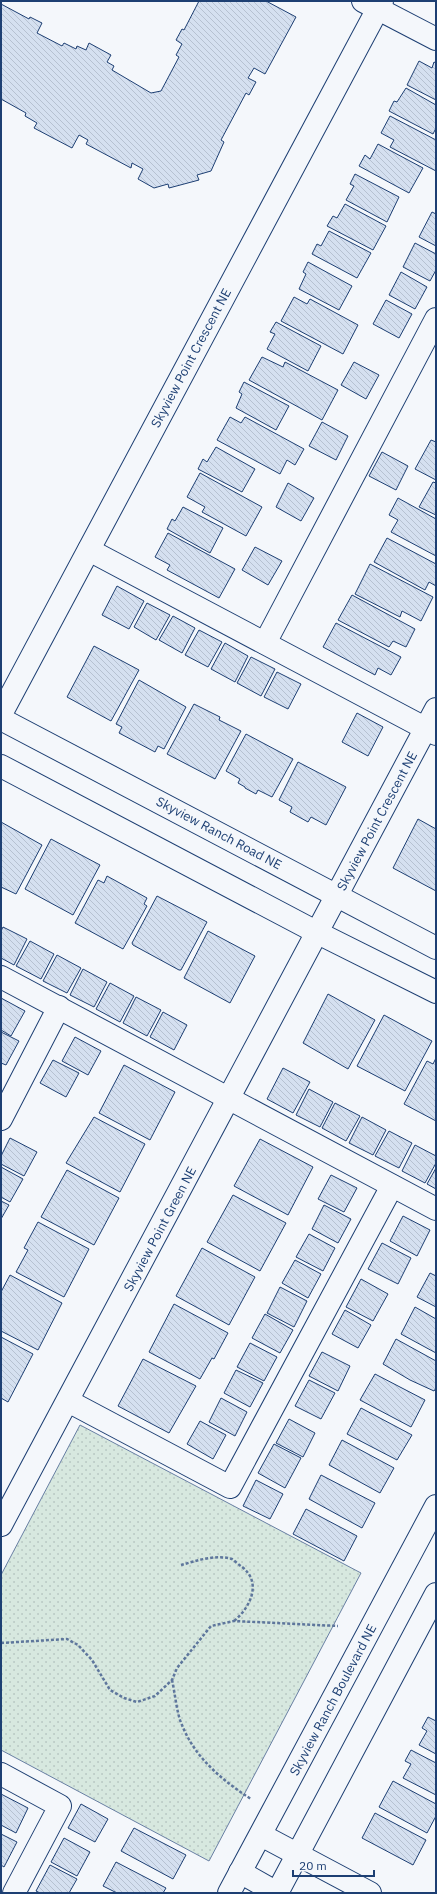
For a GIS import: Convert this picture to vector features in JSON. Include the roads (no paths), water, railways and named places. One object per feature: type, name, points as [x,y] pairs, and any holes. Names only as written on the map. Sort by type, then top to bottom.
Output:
[{"type":"street","points":[[374,3],[436,39]]},
{"type":"street","name":"Skyview Point Crescent NE","points":[[1,714],[89,550],[374,3]]},
{"type":"street","points":[[265,643],[436,319]]},
{"type":"street","points":[[89,550],[431,731]]},
{"type":"street","name":"Skyview Point Crescent NE","points":[[318,932],[431,731],[436,710]]},
{"type":"street","name":"Skyview Ranch Road NE","points":[[1,719],[436,948]]},
{"type":"street","points":[[1,766],[436,992]]},
{"type":"street","name":"Skyview Point Green NE","points":[[3,1516],[68,1402],[318,932]]},
{"type":"street","points":[[1,977],[436,1209]]},
{"type":"street","points":[[1,1119],[59,1007]]},
{"type":"street","points":[[68,1402],[230,1487],[392,1186]]},
{"type":"street","name":"Skyview Ranch Boulevard NE","points":[[229,1893],[436,1506]]},
{"type":"street","points":[[240,1872],[277,1893],[436,1594]]},
{"type":"street","points":[[1,1774],[60,1806],[14,1893]]},
{"type":"street","points":[[261,1835],[370,1893]]}]
